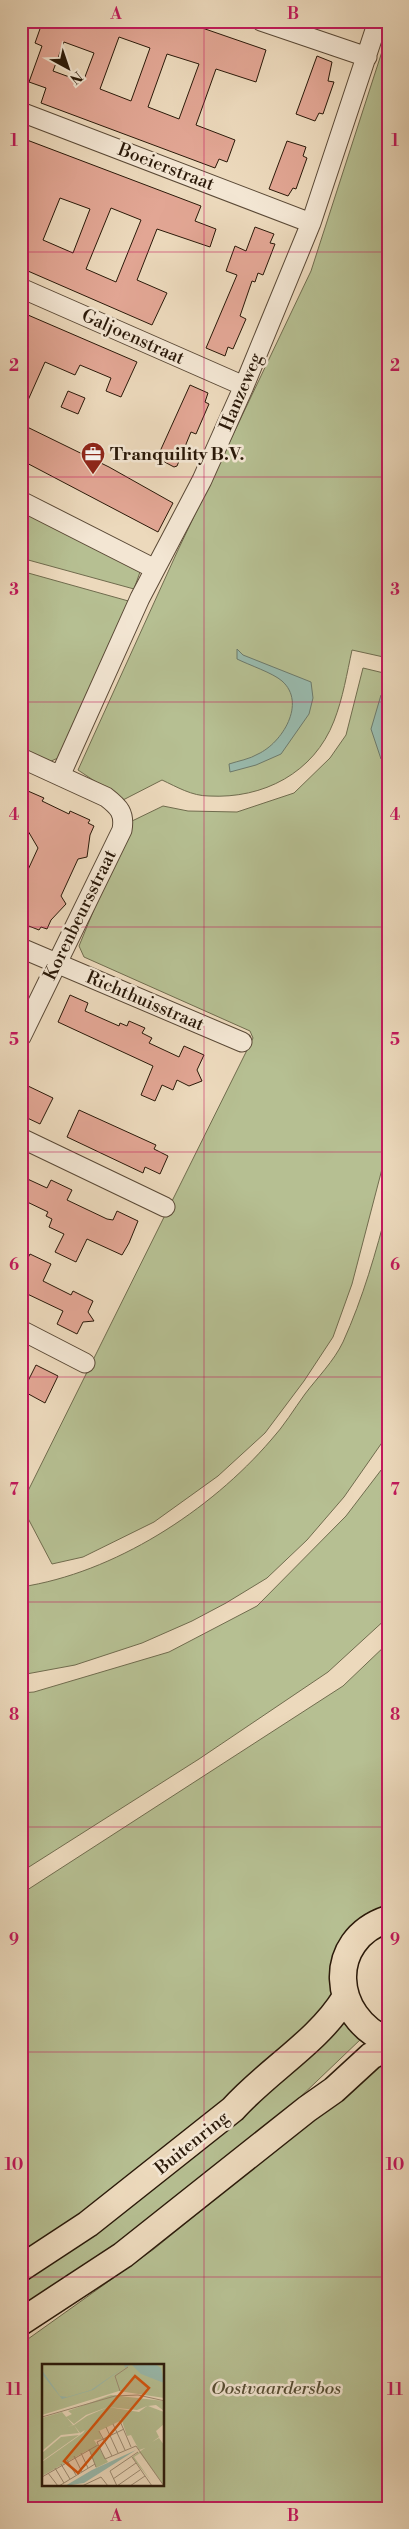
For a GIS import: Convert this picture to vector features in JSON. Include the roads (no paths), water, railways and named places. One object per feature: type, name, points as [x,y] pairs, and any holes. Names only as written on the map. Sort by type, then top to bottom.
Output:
[{"type":"highway","points":[[21,2322],[123,2255],[307,2109],[326,2082],[385,2039],[357,2020],[345,1998],[342,1976],[350,1950],[367,1930],[388,1919]]},
{"type":"highway","name":"Buitenring","points":[[21,2268],[88,2224],[233,2109],[250,2090],[315,2034],[336,2012],[345,1998]]},
{"type":"street","points":[[261,21],[367,56]]},
{"type":"street","name":"Hanzeweg","points":[[60,776],[140,598],[202,480],[244,386],[311,223],[378,21]]},
{"type":"street","name":"Boeierstraat","points":[[21,112],[311,223]]},
{"type":"street","name":"Galjoenstraat","points":[[21,288],[244,386]]},
{"type":"street","points":[[21,501],[156,569]]},
{"type":"street","points":[[21,758],[60,776]]},
{"type":"street","name":"Korenbeursstraat","points":[[21,1037],[122,830],[124,818],[118,806],[106,797],[60,776]]},
{"type":"street","name":"Richthuisstraat","points":[[21,948],[242,1042]]},
{"type":"street","points":[[21,1138],[165,1207]]},
{"type":"street","points":[[21,1330],[85,1363]]},
{"type":"place","name":"Tranquility B.V.","points":[[93,475]]},
{"type":"park label","name":"Oostvaardersbos","points":[[276,2388]]}]
